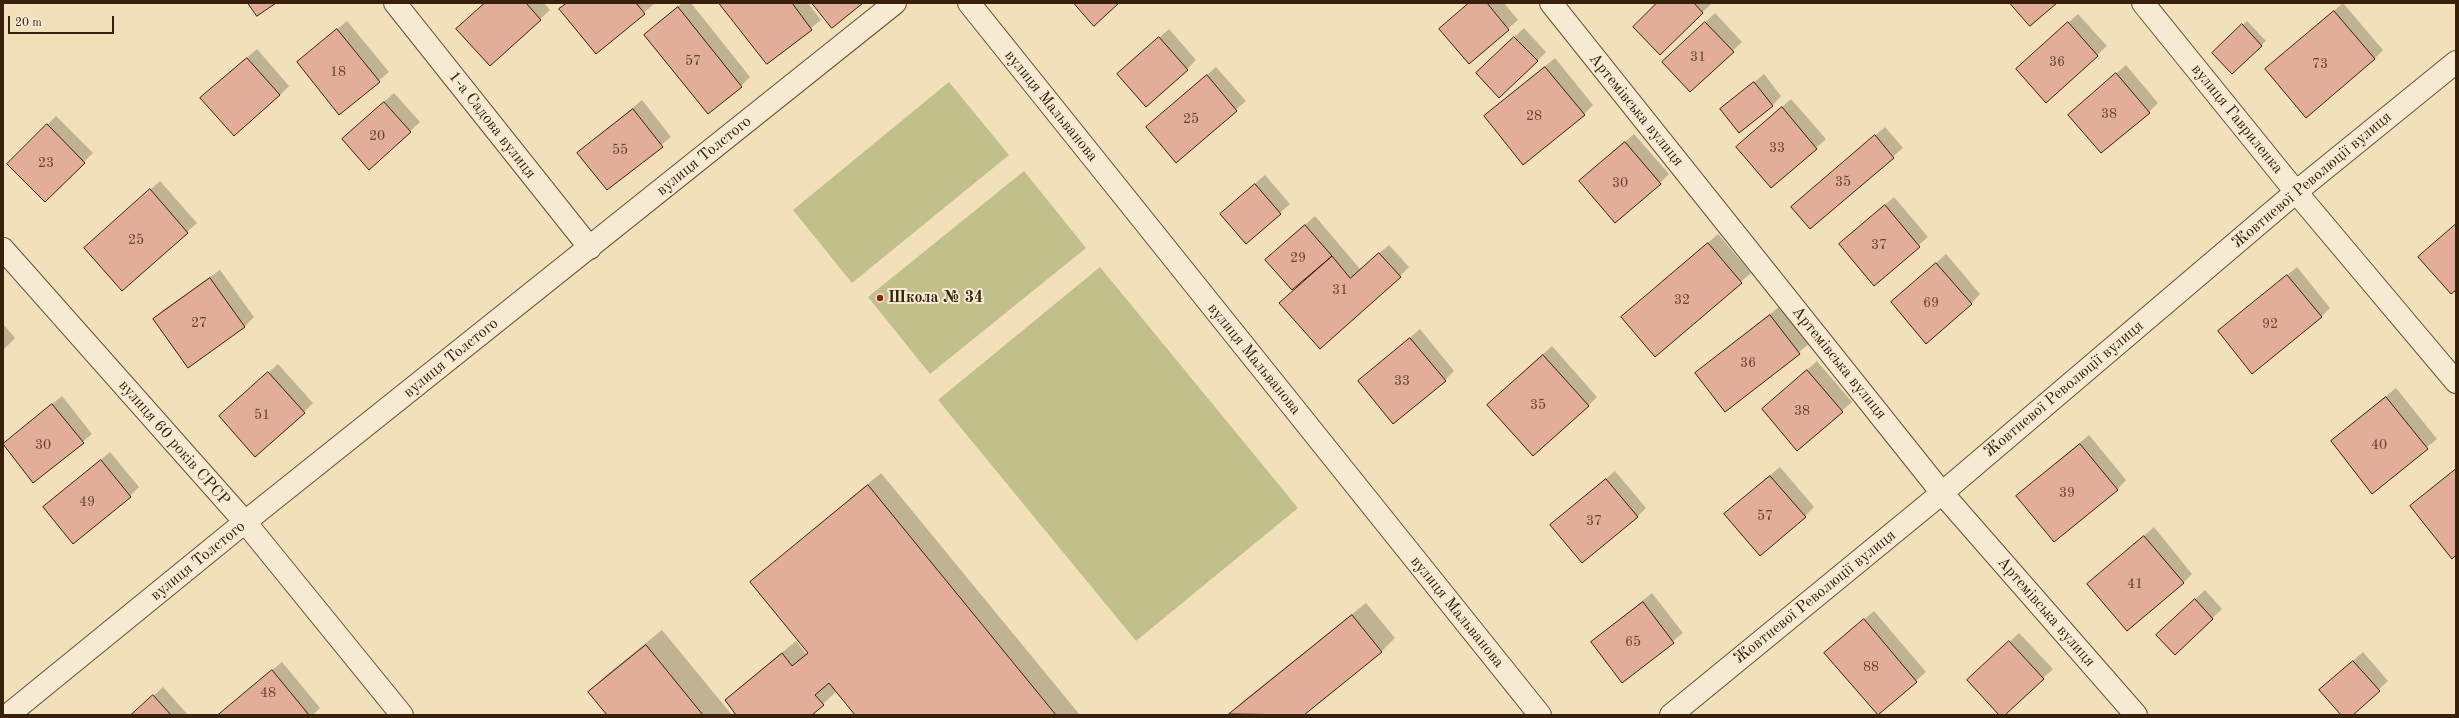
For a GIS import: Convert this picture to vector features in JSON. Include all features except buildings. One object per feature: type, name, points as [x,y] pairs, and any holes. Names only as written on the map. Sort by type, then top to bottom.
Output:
[{"type":"street","name":"1-а Садова вулиця","points":[[396,3],[590,248]]},
{"type":"street","name":"вулиця Толстого","points":[[8,715],[245,522],[895,3]]},
{"type":"street","name":"вулиця Мальванова","points":[[969,3],[1540,715]]},
{"type":"street","name":"Артемівська вулиця","points":[[1551,3],[1942,493],[2136,715]]},
{"type":"street","name":"вулиця Гавриленка","points":[[2143,3],[2296,192],[2456,382]]},
{"type":"street","name":"Жовтневої Революції вулиця","points":[[1671,715],[1942,493],[2296,192],[2456,62]]},
{"type":"street","name":"вулиця 60 років СРСР","points":[[3,249],[245,522],[402,715]]},
{"type":"shaded area","points":[[949,82],[1009,155],[852,283],[793,210]]},
{"type":"shaded area","points":[[1024,171],[1086,248],[930,374],[868,297]]},
{"type":"shaded area","points":[[1100,267],[1298,508],[1136,641],[938,400]]},
{"type":"place","name":"Школа № 34","points":[[880,298]]}]
